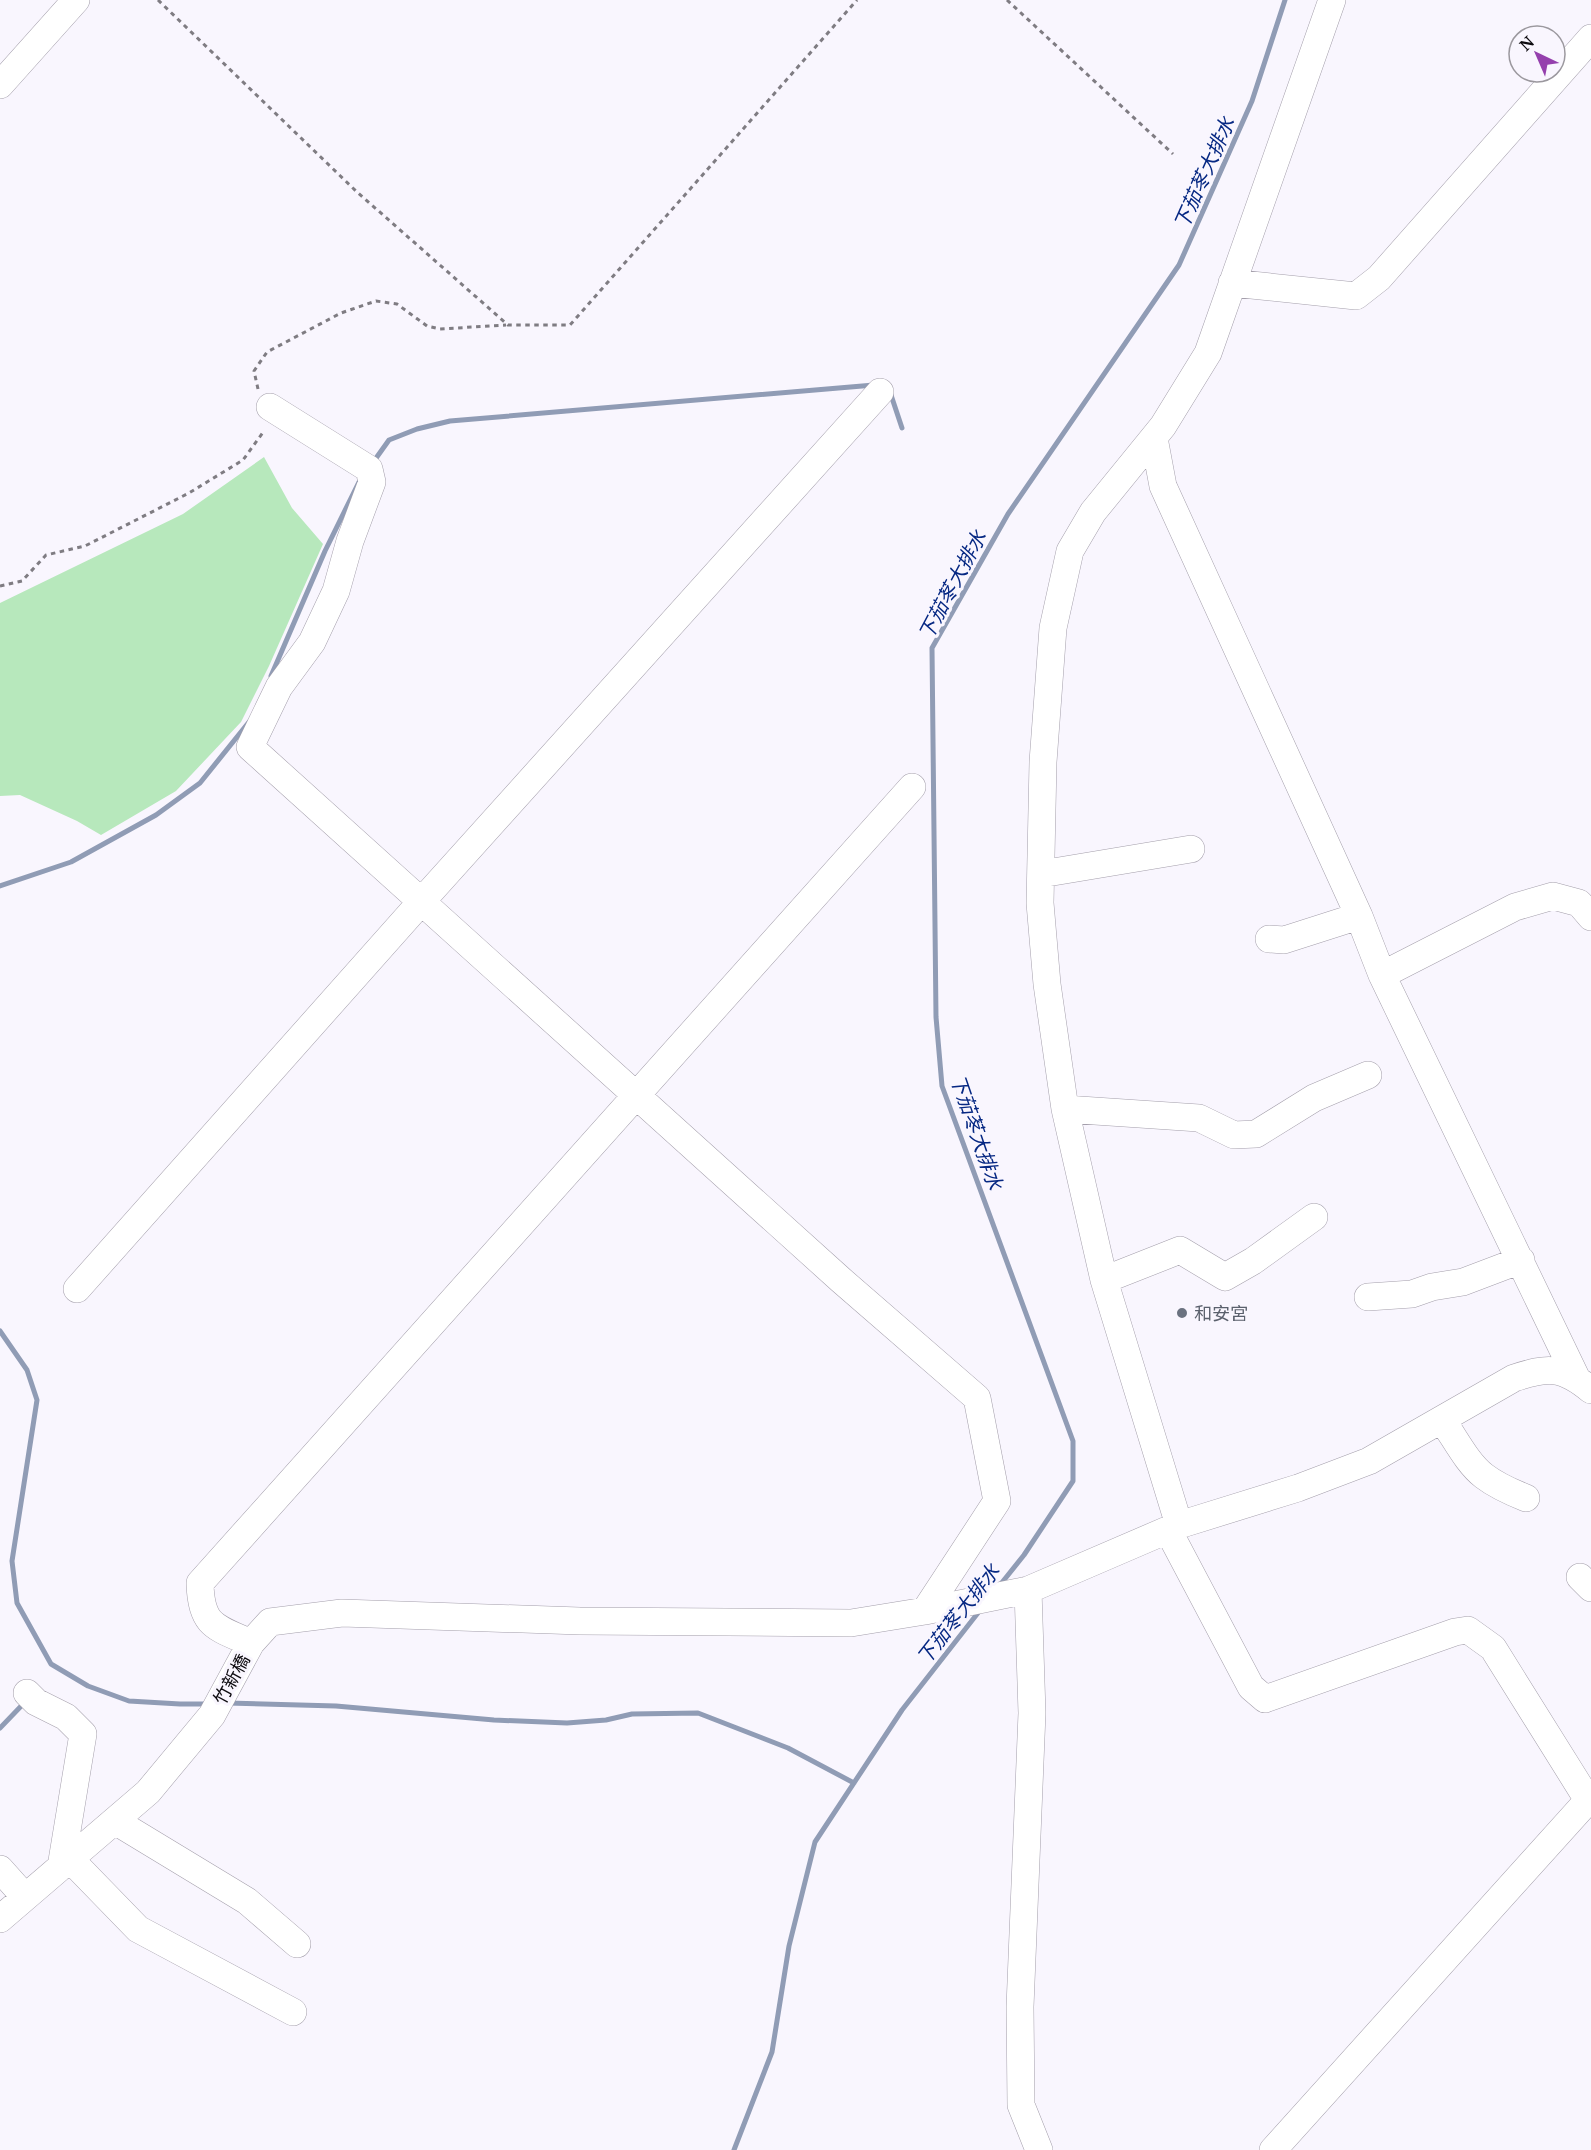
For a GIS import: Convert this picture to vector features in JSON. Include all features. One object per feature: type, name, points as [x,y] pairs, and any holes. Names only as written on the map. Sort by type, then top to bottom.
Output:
[{"type":"street","points":[[0,86],[76,0]]},
{"type":"street","points":[[1273,2150],[1590,1799],[1493,1648],[1468,1630],[1455,1632],[1265,1699],[1251,1687],[1174,1528],[1104,1280],[1065,1109],[1047,984],[1040,903],[1043,762],[1053,628],[1070,551],[1093,512],[1163,426],[1208,353],[1332,0]]},
{"type":"street","points":[[1232,283],[1356,296],[1379,278],[1591,38]]},
{"type":"street","points":[[77,1289],[421,902],[880,392]]},
{"type":"street","points":[[270,407],[369,470],[372,482],[350,542],[336,591],[312,642],[279,687],[250,747],[841,1280],[977,1398],[997,1501],[925,1611]]},
{"type":"street","points":[[1154,438],[1163,486],[1359,916],[1382,975],[1583,1383]]},
{"type":"street","points":[[250,1643],[212,1626],[200,1602],[200,1583],[912,787]]},
{"type":"street","points":[[1041,874],[1191,849]]},
{"type":"street","points":[[1382,975],[1515,907],[1553,896],[1587,904]]},
{"type":"street","points":[[1269,939],[1284,940],[1359,916]]},
{"type":"street","points":[[1065,1109],[1199,1118],[1234,1135],[1256,1134],[1314,1098],[1368,1075]]},
{"type":"street","points":[[1104,1280],[1180,1250],[1225,1277],[1253,1261],[1314,1217]]},
{"type":"street","points":[[1368,1297],[1412,1294],[1432,1287],[1463,1282],[1521,1260]]},
{"type":"street","points":[[925,1611],[1028,1590],[1174,1528],[1298,1488],[1369,1461],[1514,1378],[1553,1369],[1583,1383]]},
{"type":"street","points":[[1443,1420],[1482,1475],[1503,1489],[1526,1498]]},
{"type":"street","points":[[1028,1590],[1032,1713],[1020,2007],[1021,2105],[1039,2150]]},
{"type":"street","name":"竹新橋","points":[[0,1919],[148,1792],[212,1714],[250,1643],[270,1622],[342,1613],[580,1622],[851,1623],[925,1611]]},
{"type":"street","points":[[27,1693],[36,1702],[66,1718],[83,1734],[66,1863],[138,1929],[293,2012]]},
{"type":"street","points":[[115,1821],[247,1901],[297,1944]]},
{"type":"street","points":[[0,1869],[26,1897]]},
{"type":"path","points":[[158,0],[357,192],[508,325]]},
{"type":"path","points":[[0,586],[22,581],[46,555],[86,546],[189,493],[243,460],[264,433],[270,407],[257,388],[254,371],[267,352],[340,313],[376,301],[397,304],[427,326],[440,328],[570,325],[857,0]]},
{"type":"path","points":[[1006,0],[1173,154]]},
{"type":"green space","points":[[264,457],[292,508],[323,544],[269,666],[241,722],[176,791],[101,835],[77,821],[20,795],[0,796],[0,603],[183,514]]},
{"type":"waterway","name":"下茄苳大排水","points":[[1000,1585],[1024,1555],[1073,1481],[1073,1441],[942,1086],[936,1017],[932,648],[1008,514],[1179,265],[1252,101],[1285,0]]},
{"type":"waterway","points":[[374,461],[389,440],[417,429],[450,421],[874,385]]},
{"type":"waterway","points":[[890,392],[902,428]]},
{"type":"waterway","points":[[271,676],[325,551],[360,480]]},
{"type":"waterway","points":[[0,886],[71,862],[156,815],[200,783],[249,722]]},
{"type":"waterway","points":[[0,1331],[27,1370],[37,1400],[12,1561],[17,1603],[51,1664],[88,1686],[129,1701],[209,1704]]},
{"type":"waterway","name":"下茄苳大排水","points":[[734,2150],[772,2052],[789,1946],[815,1842],[902,1710],[981,1609]]},
{"type":"waterway","points":[[0,1728],[26,1701]]},
{"type":"waterway","points":[[227,1703],[336,1706],[494,1720],[567,1723],[606,1720],[632,1714],[698,1713],[788,1748],[854,1783]]},
{"type":"place","name":"和安宮","points":[[1182,1313]]}]
